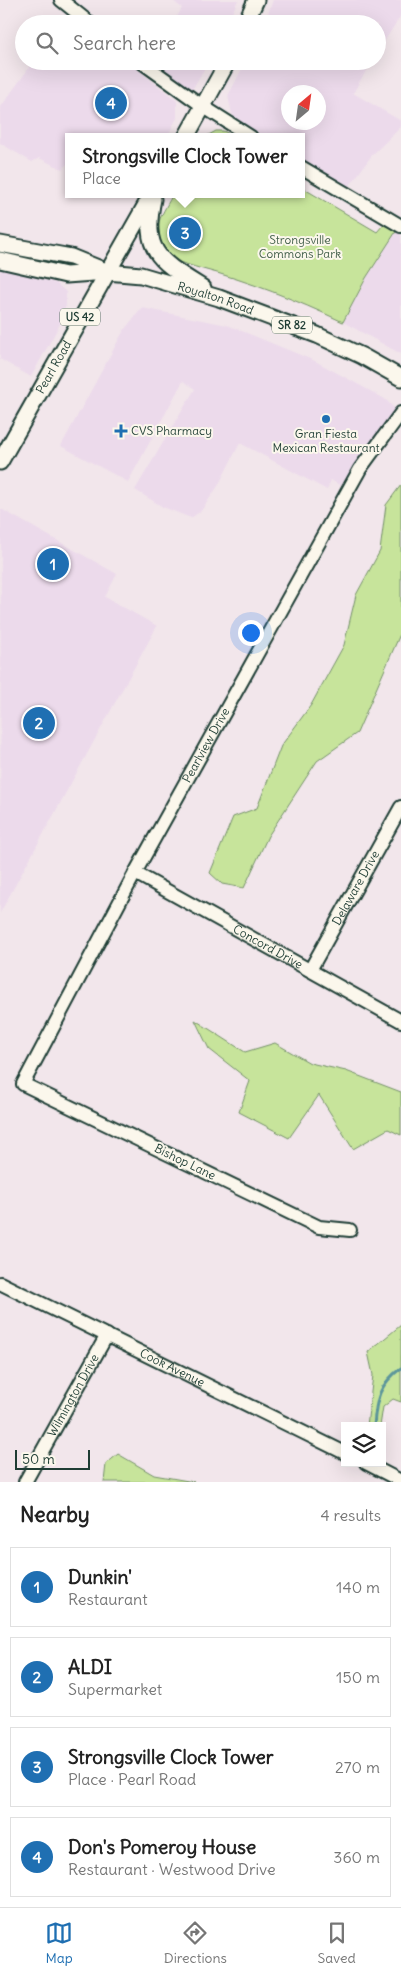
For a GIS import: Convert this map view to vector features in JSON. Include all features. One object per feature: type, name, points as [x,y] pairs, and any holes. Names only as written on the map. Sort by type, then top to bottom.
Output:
[{"type":"main road","points":[[249,15],[256,0]]},
{"type":"main road","points":[[188,133],[223,70]]},
{"type":"main road","name":"Pearl Road","points":[[0,462],[151,198]]},
{"type":"main road","points":[[152,198],[148,229],[156,253],[191,280],[219,298]]},
{"type":"main road","name":"Royalton Road","points":[[0,244],[71,257],[107,272]]},
{"type":"main road","name":"Royalton Road","points":[[0,260],[66,275],[107,272],[141,275],[219,298],[341,345],[401,378]]},
{"type":"street","points":[[61,0],[80,15]]},
{"type":"street","points":[[152,70],[204,108],[245,133]]},
{"type":"street","points":[[305,169],[401,226]]},
{"type":"street","name":"Pearlview Drive","points":[[23,1084],[135,873],[360,469],[401,413]]},
{"type":"street","name":"Delaware Drive","points":[[310,970],[401,807]]},
{"type":"street","name":"Concord Drive","points":[[135,873],[401,1021]]},
{"type":"street","name":"Bishop Lane","points":[[23,1084],[319,1227],[350,1230]]},
{"type":"street","name":"Cook Avenue","points":[[0,1283],[341,1451]]},
{"type":"street","name":"Wilmington Drive","points":[[25,1482],[107,1335]]},
{"type":"street","points":[[374,1467],[401,1481]]},
{"type":"shaded area","points":[[172,0],[238,0],[231,15],[178,15],[182,8]]},
{"type":"shaded area","points":[[273,0],[401,0],[401,15],[386,39],[386,15],[267,15]]},
{"type":"shaded area","points":[[27,70],[138,70],[177,101],[177,118],[169,133],[65,133],[65,166],[62,169],[39,158],[32,162],[0,143],[0,108]]},
{"type":"shaded area","points":[[159,70],[204,70],[193,88],[186,89]]},
{"type":"shaded area","points":[[241,70],[367,70],[353,93],[401,121],[401,127],[372,155],[347,187],[305,161],[305,133],[259,133],[236,119],[232,114],[228,96]]},
{"type":"shaded area","points":[[397,230],[401,231],[401,354],[343,322],[366,278]]},
{"type":"shaded area","points":[[0,267],[56,283],[66,292],[66,305],[61,322],[31,377],[0,359]]},
{"type":"shaded area","points":[[142,308],[227,325],[315,361],[385,399],[396,410],[341,486],[331,480],[327,490],[240,443],[218,486],[201,511],[191,518],[163,507],[135,490],[195,389],[183,381],[128,482],[61,446],[124,330]]},
{"type":"shaded area","points":[[1,509],[117,574],[105,597],[157,626],[0,913]]},
{"type":"green space","points":[[223,131],[227,133],[212,133]]},
{"type":"green space","name":"Strongsville Commons Park","points":[[305,189],[377,232],[383,225],[397,230],[366,278],[343,322],[254,285],[173,260],[161,251],[157,244],[157,230],[171,198],[305,198]]},
{"type":"green space","points":[[401,485],[401,632],[357,733],[317,761],[268,836],[244,888],[222,884],[210,873],[233,817],[257,808],[281,746],[311,705],[344,645],[356,595],[380,551],[386,505]]},
{"type":"green space","points":[[195,1020],[245,1052],[275,1043],[310,1063],[346,1071],[401,1092],[401,1135],[388,1129],[353,1149],[319,1095],[289,1138],[239,1112],[250,1081],[209,1049]]},
{"type":"green space","points":[[401,1325],[401,1402],[393,1399],[383,1407],[381,1422],[367,1422],[373,1375],[368,1352]]},
{"type":"green space","points":[[118,1454],[154,1475],[194,1482],[104,1482],[106,1464]]},
{"type":"waterway","points":[[374,1422],[376,1408],[383,1386],[401,1368]]},
{"type":"place","name":"Don's Pomeroy House","points":[[111,103]]},
{"type":"place","name":"Strongsville Clock Tower","points":[[185,233]]},
{"type":"place","name":"Gran Fiesta Mexican Restaurant","points":[[326,419]]},
{"type":"place","name":"CVS Pharmacy","points":[[121,431]]},
{"type":"place","name":"Dunkin'","points":[[53,564]]},
{"type":"place","name":"ALDI","points":[[39,723]]}]
